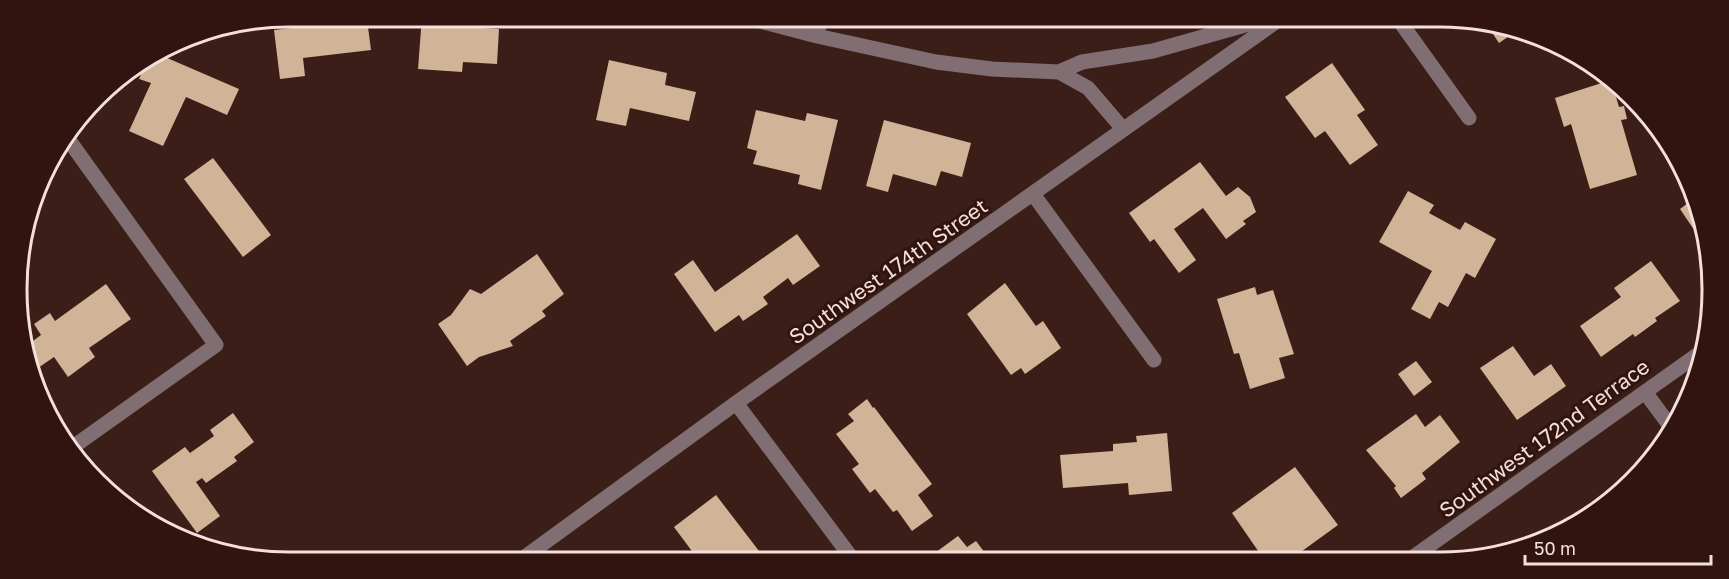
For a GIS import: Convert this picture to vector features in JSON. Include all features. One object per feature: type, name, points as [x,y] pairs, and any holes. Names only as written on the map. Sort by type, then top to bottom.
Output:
[{"type":"street","points":[[783,27],[936,62],[992,69],[1059,72],[1082,62],[1153,51],[1238,27]]},
{"type":"street","points":[[817,36],[819,27]]},
{"type":"street","name":"Southwest 174th Street","points":[[532,552],[736,403],[1268,27]]},
{"type":"street","points":[[1404,27],[1469,118]]},
{"type":"street","points":[[1059,72],[1088,88],[1123,129]]},
{"type":"street","points":[[71,144],[216,345],[77,444]]},
{"type":"street","points":[[1033,194],[1154,360]]},
{"type":"street","name":"Southwest 172nd Terrace","points":[[1420,552],[1693,358]]},
{"type":"street","points":[[1644,392],[1667,422]]},
{"type":"street","points":[[736,403],[847,552]]},
{"type":"building","points":[[299,27],[368,27],[371,50],[303,58],[305,76],[280,79],[274,30]]},
{"type":"building","points":[[421,27],[499,29],[497,64],[463,62],[462,72],[418,69]]},
{"type":"building","points":[[1492,32],[1509,36],[1499,43]]},
{"type":"building","points":[[166,58],[239,89],[227,115],[186,97],[163,146],[129,131],[151,83],[139,79],[142,73]]},
{"type":"building","points":[[609,60],[667,73],[665,85],[696,92],[689,121],[630,108],[626,126],[596,120]]},
{"type":"building","points":[[1332,63],[1365,110],[1357,115],[1378,145],[1350,165],[1325,131],[1315,138],[1285,97]]},
{"type":"building","points":[[1602,83],[1613,92],[1619,107],[1624,106],[1627,119],[1621,120],[1637,175],[1590,189],[1571,124],[1564,127],[1555,98]]},
{"type":"building","points":[[756,110],[805,121],[807,113],[838,120],[821,190],[798,184],[800,175],[753,164],[757,151],[747,148]]},
{"type":"building","points":[[884,120],[971,143],[962,177],[941,171],[936,186],[893,174],[888,192],[866,186]]},
{"type":"building","points":[[213,158],[271,235],[243,257],[184,179]]},
{"type":"building","points":[[1200,162],[1226,196],[1238,187],[1250,197],[1256,212],[1243,221],[1246,224],[1226,239],[1203,208],[1174,229],[1196,260],[1179,273],[1154,239],[1150,242],[1129,213]]},
{"type":"building","points":[[1408,191],[1434,205],[1429,213],[1460,230],[1465,222],[1496,239],[1475,278],[1466,273],[1448,307],[1439,302],[1430,319],[1411,309],[1432,271],[1379,242]]},
{"type":"building","points":[[1687,203],[1695,232],[1680,209]]},
{"type":"building","points":[[797,234],[820,266],[793,285],[788,278],[763,297],[768,304],[743,321],[739,315],[715,332],[674,274],[693,260],[715,292]]},
{"type":"building","points":[[537,254],[564,294],[542,311],[546,316],[510,341],[513,346],[479,357],[467,366],[438,324],[451,315],[470,289],[481,294]]},
{"type":"building","points":[[1651,261],[1680,301],[1655,318],[1657,321],[1635,337],[1633,334],[1601,357],[1580,326],[1621,297],[1614,288]]},
{"type":"building","points":[[1005,283],[1036,326],[1043,321],[1061,348],[1025,374],[1021,368],[1011,375],[967,314]]},
{"type":"building","points":[[106,284],[131,319],[89,348],[95,357],[68,377],[54,357],[39,367],[32,342],[41,335],[34,324],[50,313],[55,321]]},
{"type":"building","points":[[1255,287],[1257,295],[1273,290],[1294,354],[1279,358],[1285,378],[1250,389],[1239,353],[1234,354],[1217,299]]},
{"type":"building","points":[[1513,346],[1534,376],[1551,364],[1566,386],[1517,420],[1480,368]]},
{"type":"building","points":[[1416,361],[1432,382],[1414,396],[1398,374]]},
{"type":"building","points":[[867,399],[932,484],[918,495],[933,516],[912,531],[897,510],[893,512],[875,489],[870,493],[852,469],[859,464],[836,434],[854,421],[848,414]]},
{"type":"building","points":[[233,413],[254,442],[234,457],[237,461],[206,483],[202,478],[196,482],[220,516],[197,533],[152,471],[185,447],[190,453],[214,436],[210,430]]},
{"type":"building","points":[[1416,414],[1425,427],[1440,415],[1460,442],[1422,473],[1426,479],[1401,498],[1394,488],[1396,486],[1366,450]]},
{"type":"building","points":[[1167,433],[1172,491],[1129,495],[1128,483],[1063,488],[1060,455],[1113,451],[1113,444],[1137,442],[1136,436]]},
{"type":"building","points":[[1295,467],[1338,525],[1301,552],[1259,552],[1232,513]]},
{"type":"building","points":[[716,495],[760,552],[693,552],[674,527]]},
{"type":"building","points":[[958,536],[967,547],[976,541],[984,552],[936,552]]}]
